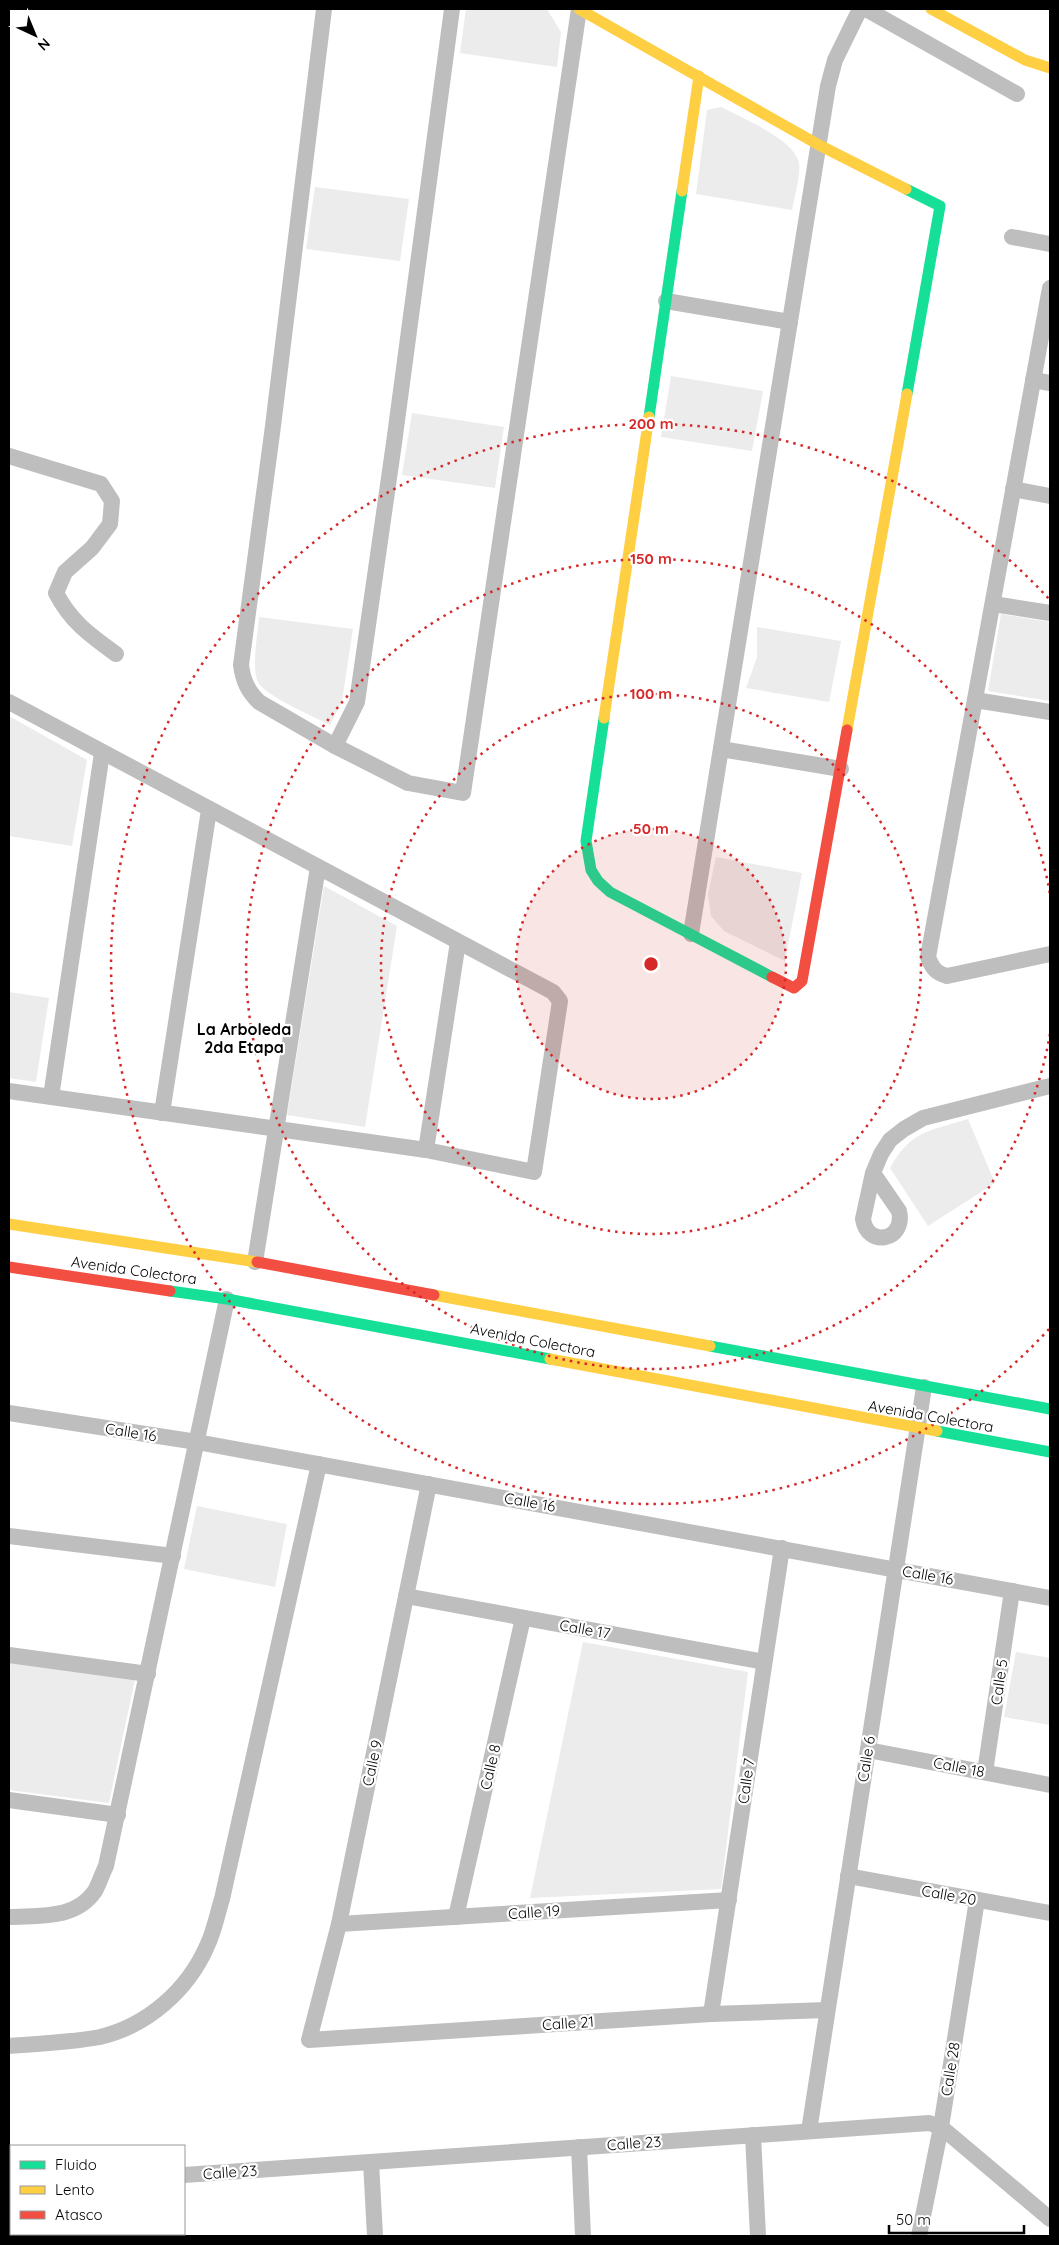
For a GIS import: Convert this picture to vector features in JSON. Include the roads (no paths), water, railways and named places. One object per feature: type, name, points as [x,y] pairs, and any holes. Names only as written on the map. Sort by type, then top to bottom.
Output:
[{"type":"street","points":[[324,9],[275,416],[241,665],[243,679],[249,692],[259,702],[335,746],[408,783],[463,793],[579,9],[699,76],[819,145],[940,206],[802,981],[794,988],[610,892],[595,880],[587,861],[586,841],[699,76]]},
{"type":"street","points":[[335,746],[357,702],[452,9]]},
{"type":"street","points":[[691,934],[828,86],[835,60],[860,9]]},
{"type":"street","points":[[866,9],[1017,94]]},
{"type":"street","points":[[931,9],[1025,60],[1050,68]]},
{"type":"street","points":[[1012,237],[1050,244]]},
{"type":"street","points":[[1050,288],[928,957],[937,974],[947,976],[1050,954]]},
{"type":"street","points":[[666,301],[790,322]]},
{"type":"street","points":[[1033,380],[1050,383]]},
{"type":"street","points":[[9,456],[101,484],[112,501],[110,524],[92,548],[65,572],[56,593],[65,612],[91,636],[116,654]]},
{"type":"street","points":[[1013,490],[1050,496]]},
{"type":"street","points":[[993,604],[1050,613]]},
{"type":"street","points":[[975,700],[1050,712]]},
{"type":"street","points":[[9,702],[553,992],[560,1001],[534,1172],[426,1150],[9,1091]]},
{"type":"street","points":[[721,749],[841,769]]},
{"type":"street","points":[[51,1097],[102,753]]},
{"type":"street","points":[[162,1114],[209,810]]},
{"type":"street","points":[[255,1262],[318,867]]},
{"type":"street","points":[[426,1150],[458,942]]},
{"type":"street","points":[[874,1174],[881,1154],[890,1140],[923,1118],[1050,1086]]},
{"type":"street","name":"Avenida Colectora","points":[[9,1224],[255,1262],[1050,1409]]},
{"type":"street","name":"Avenida Colectora","points":[[9,1267],[228,1299],[497,1348],[917,1429],[1050,1452]]},
{"type":"street","points":[[9,1917],[64,1914],[81,1906],[95,1891],[106,1866],[228,1299]]},
{"type":"street","name":"Calle 6","points":[[809,2131],[924,1387]]},
{"type":"street","name":"Calle 16","points":[[9,1413],[197,1442],[1050,1598]]},
{"type":"street","points":[[9,2046],[100,2036],[130,2026],[153,2012],[174,1995],[201,1960],[222,1899],[319,1464]]},
{"type":"street","name":"Calle 9","points":[[309,2040],[339,1924],[429,1484]]},
{"type":"street","points":[[9,1536],[173,1556]]},
{"type":"street","name":"Calle 7","points":[[711,2014],[782,1548]]},
{"type":"street","name":"Calle 5","points":[[985,1772],[1012,1591]]},
{"type":"street","name":"Calle 17","points":[[406,1596],[764,1662]]},
{"type":"street","name":"Calle 8","points":[[456,1917],[523,1618]]},
{"type":"street","points":[[9,1654],[148,1674]]},
{"type":"street","name":"Calle 18","points":[[868,1750],[1050,1785]]},
{"type":"street","points":[[9,1800],[118,1815]]},
{"type":"street","name":"Calle 20","points":[[848,1876],[1050,1913]]},
{"type":"street","name":"Calle 19","points":[[339,1924],[728,1900]]},
{"type":"street","name":"Calle 28","points":[[919,2236],[941,2127],[978,1900]]},
{"type":"street","name":"Calle 21","points":[[309,2040],[711,2014],[827,2010]]},
{"type":"street","name":"Calle 23","points":[[185,2175],[753,2134],[929,2123],[941,2127]]},
{"type":"street","points":[[941,2127],[1050,2219]]},
{"type":"street","points":[[753,2134],[758,2236]]},
{"type":"street","points":[[579,2147],[583,2236]]},
{"type":"street","points":[[371,2162],[375,2236]]},
{"type":"district","name":"La Arboleda 2da Etapa","points":[[244,1038]]}]
